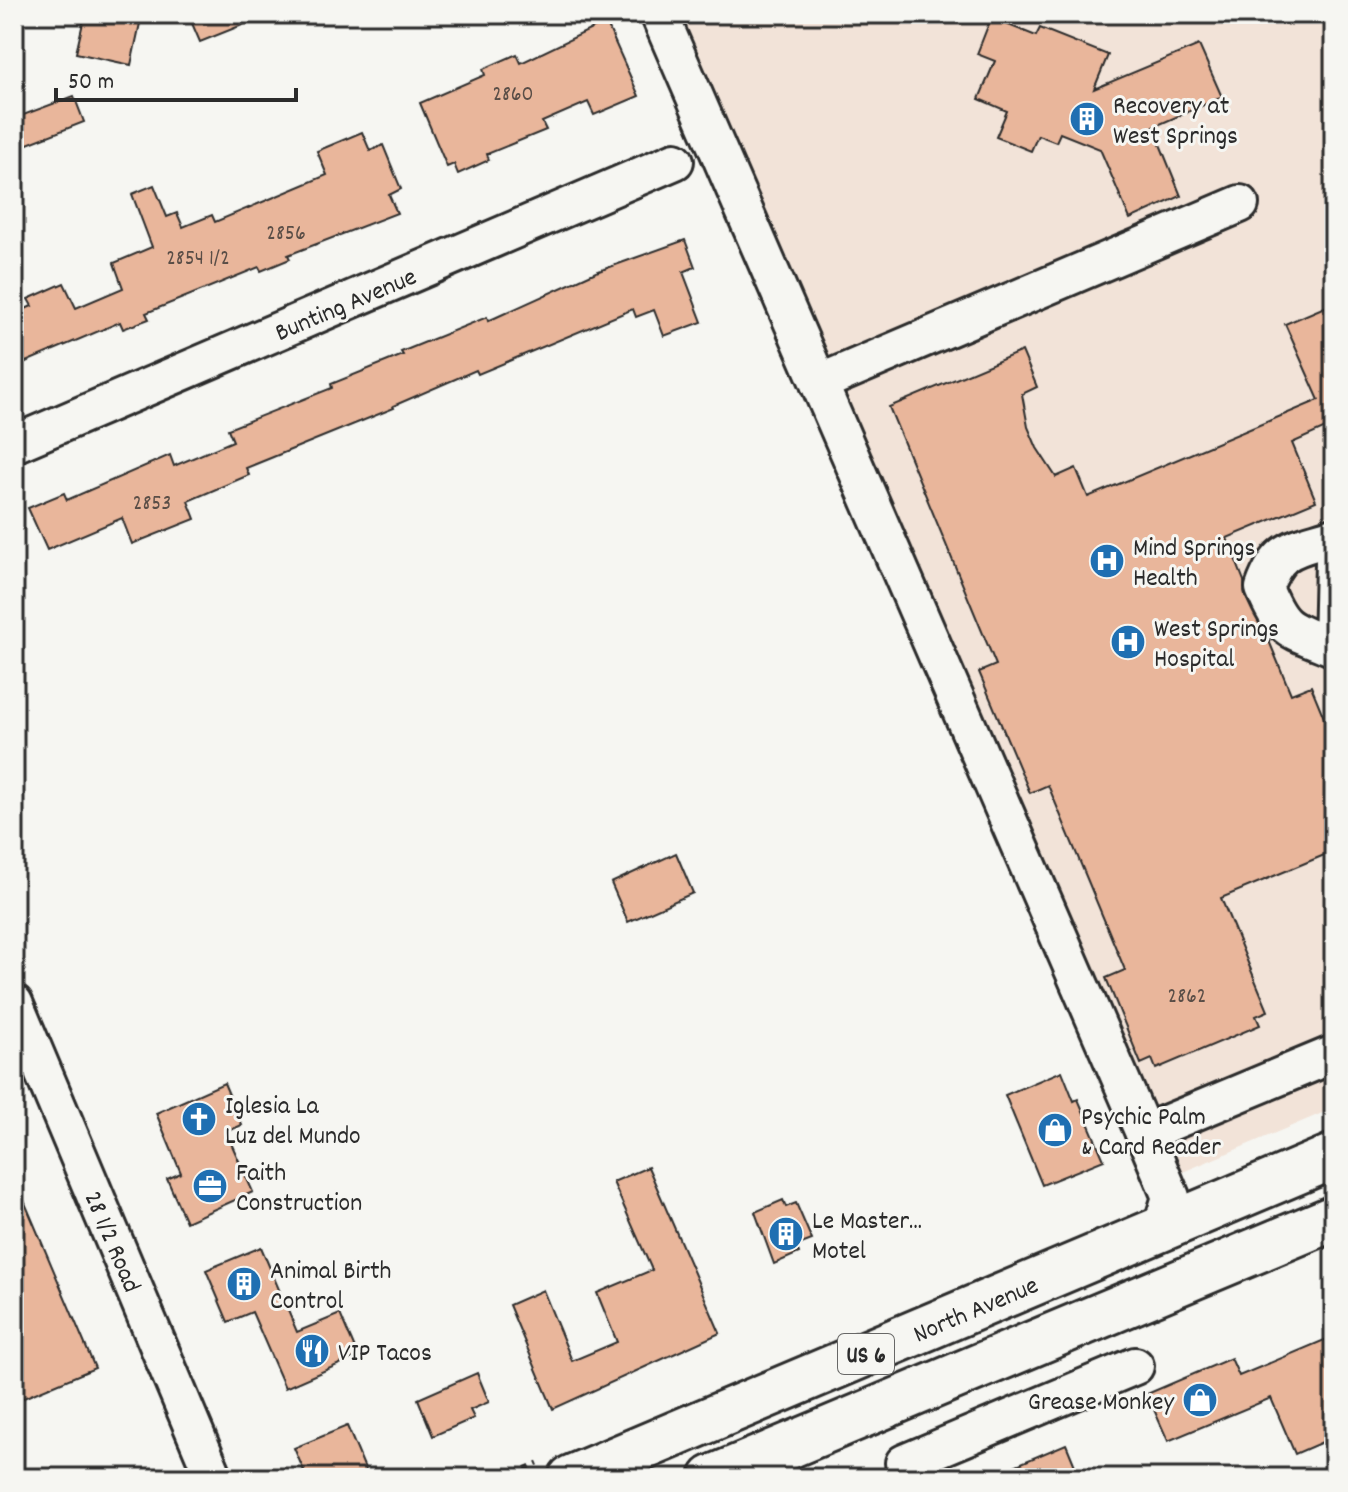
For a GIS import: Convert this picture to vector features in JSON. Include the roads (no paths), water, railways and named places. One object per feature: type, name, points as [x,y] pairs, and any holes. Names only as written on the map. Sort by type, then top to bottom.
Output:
[{"type":"main road","name":"North Avenue","points":[[571,1478],[1334,1156]]},
{"type":"main road","name":"US 6","points":[[712,1478],[1334,1218]]},
{"type":"main road","points":[[1141,1299],[1161,1229]]},
{"type":"main road","points":[[769,1454],[799,1406],[886,1370],[967,1311]]},
{"type":"main road","points":[[638,1478],[703,1450],[772,1393]]},
{"type":"street","points":[[659,14],[1171,1197],[1161,1229]]},
{"type":"street","name":"Bunting Avenue","points":[[14,444],[675,161]]},
{"type":"street","points":[[819,383],[1240,204]]},
{"type":"street","points":[[1334,536],[1291,550],[1273,563],[1264,588],[1274,612],[1291,632],[1333,649],[1334,562]]},
{"type":"street","name":"28 1/2 Road","points":[[14,1003],[214,1478]]},
{"type":"street","points":[[1144,1133],[1334,1054]]},
{"type":"street","points":[[904,1463],[1135,1366]]},
{"type":"place","name":"Recovery at West Springs","points":[[1087,119]]},
{"type":"place","name":"Mind Springs Health","points":[[1107,561]]},
{"type":"place","name":"West Springs Hospital","points":[[1128,642]]},
{"type":"place","name":"Iglesia La Luz del Mundo","points":[[199,1119]]},
{"type":"place","name":"Psychic Palm & Card Reader","points":[[1055,1130]]},
{"type":"place","name":"Faith Construction","points":[[210,1186]]},
{"type":"place","name":"Le Master... Motel","points":[[786,1234]]},
{"type":"place","name":"Animal Birth Control","points":[[244,1284]]},
{"type":"place","name":"VIP Tacos","points":[[312,1351]]},
{"type":"place","name":"Grease Monkey","points":[[1200,1400]]}]
